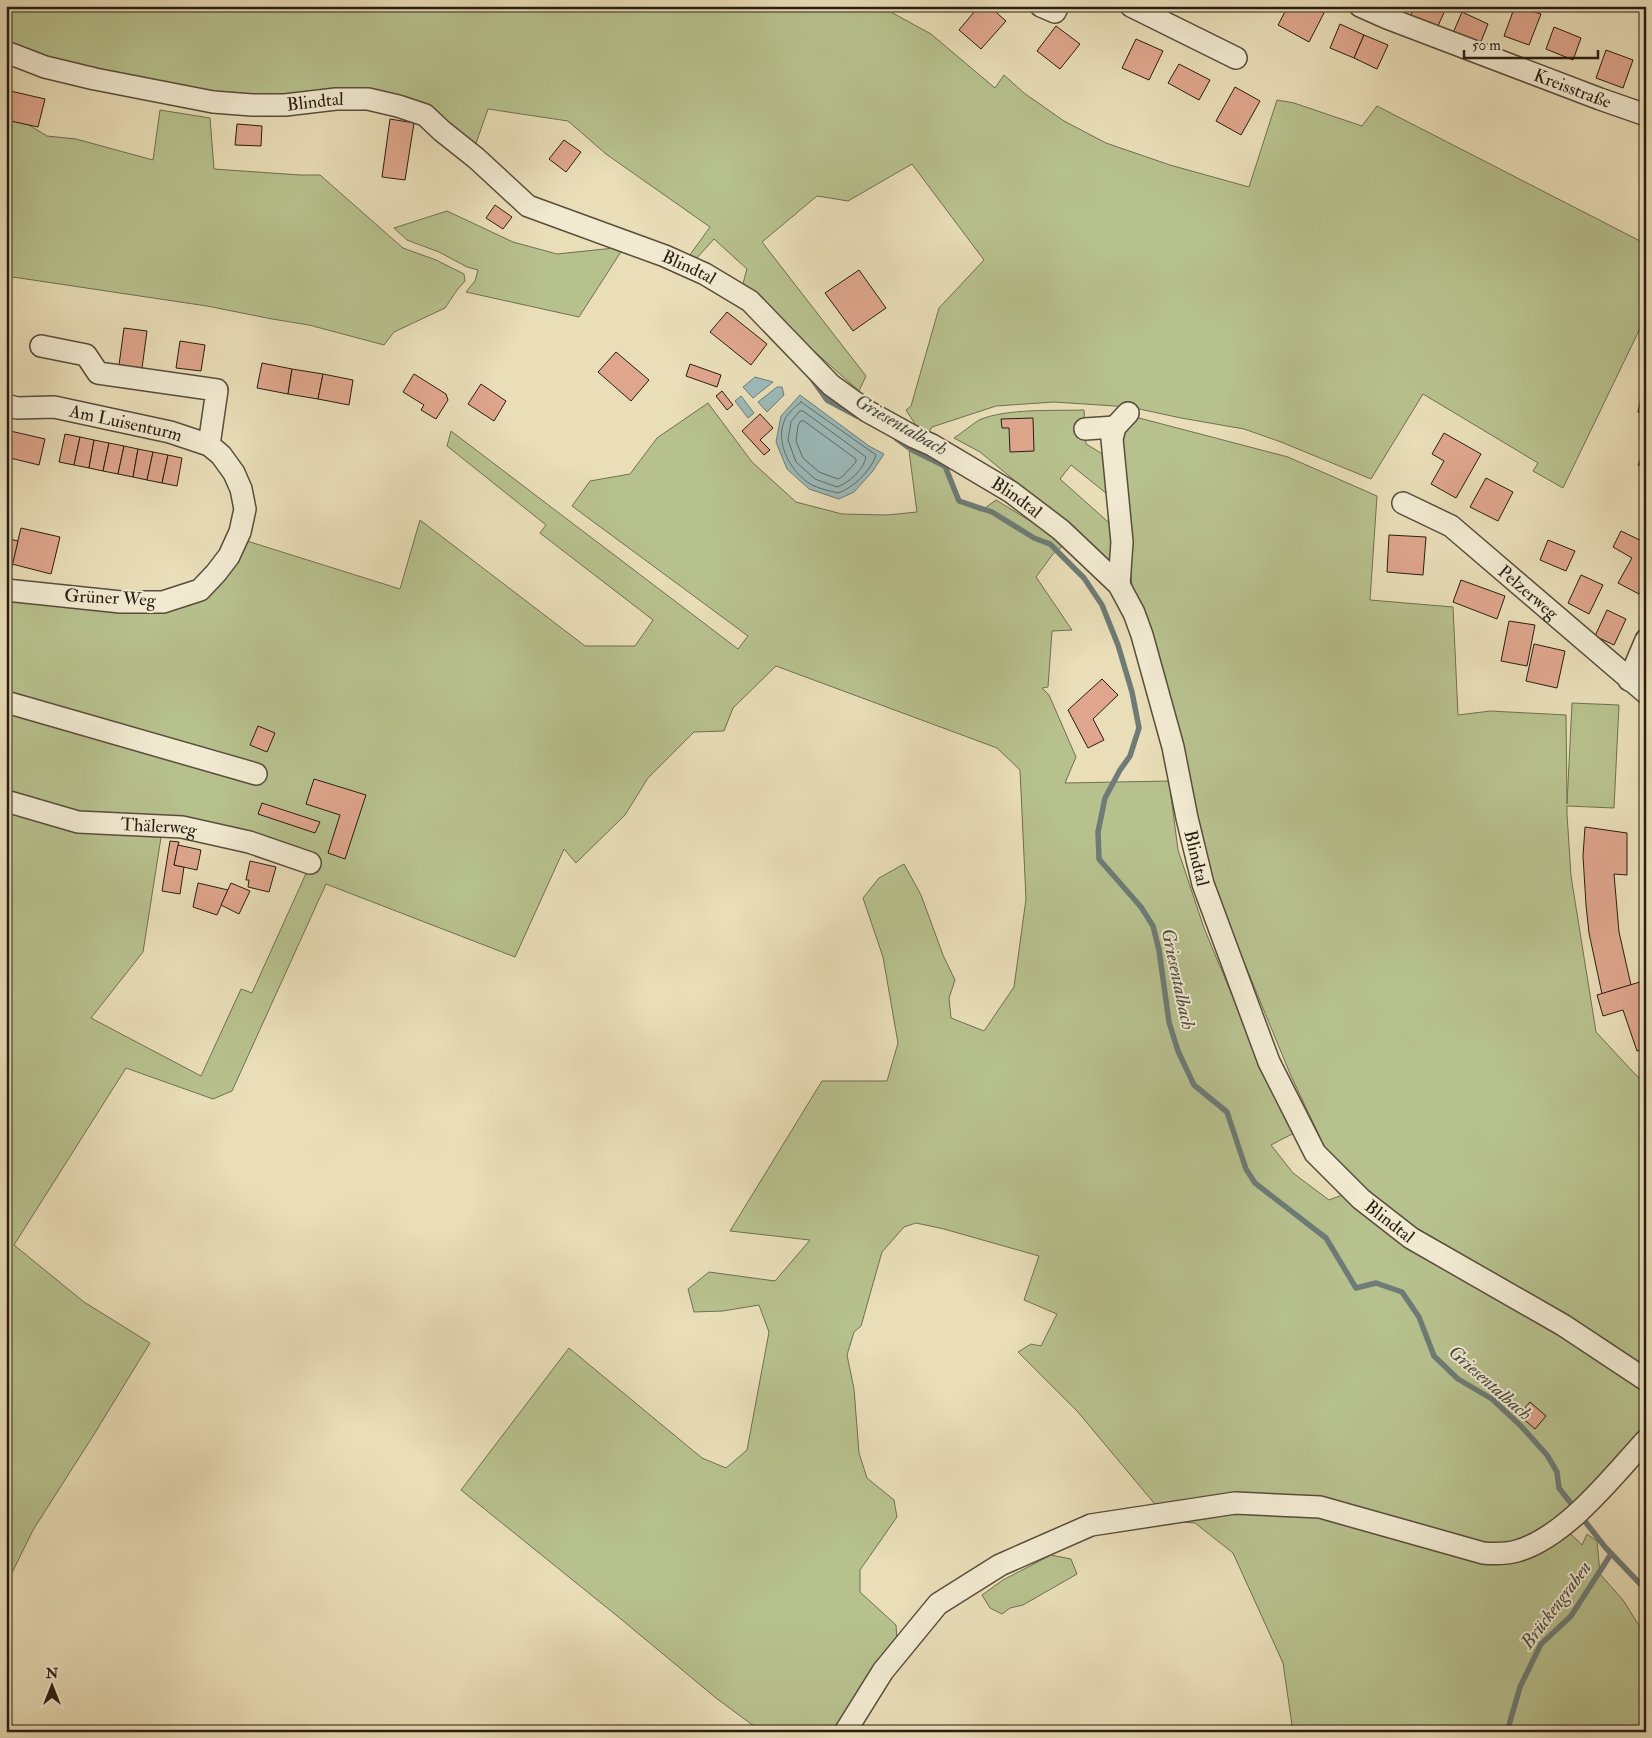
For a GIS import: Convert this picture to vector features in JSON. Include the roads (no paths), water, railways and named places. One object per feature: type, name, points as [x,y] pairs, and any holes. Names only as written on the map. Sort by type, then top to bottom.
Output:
[{"type":"street","points":[[1041,6],[1055,12],[1058,6]]},
{"type":"street","points":[[1131,6],[1236,58]]},
{"type":"street","name":"Kreisstraße","points":[[1360,6],[1600,99],[1646,114]]},
{"type":"street","name":"Blindtal","points":[[6,52],[45,66],[94,79],[213,102],[285,106],[336,100],[368,99],[425,115],[476,158],[528,206],[665,256],[705,274],[750,301],[830,385],[867,411],[932,445],[1011,492],[1061,530],[1119,585],[1134,613],[1173,747],[1187,818],[1203,884],[1268,1062],[1315,1153],[1361,1199],[1411,1238],[1563,1325],[1646,1380]]},
{"type":"street","points":[[42,346],[86,355],[98,373],[217,390],[209,445]]},
{"type":"street","name":"Am Luisenturm","points":[[6,405],[17,408],[54,407],[170,432],[209,445],[221,455],[234,473]]},
{"type":"street","points":[[1085,429],[1122,420],[1112,439],[1122,542],[1119,585]]},
{"type":"street","name":"Grüner Weg","points":[[6,590],[121,602],[163,602],[200,590],[229,556],[240,532],[245,508],[241,489],[234,473]]},
{"type":"street","name":"Pelzerweg","points":[[1403,503],[1451,526],[1646,694]]},
{"type":"street","points":[[1629,680],[1646,640]]},
{"type":"street","points":[[6,702],[256,774]]},
{"type":"street","name":"Thälerweg","points":[[6,801],[78,822],[182,827],[249,842],[310,863]]},
{"type":"street","points":[[845,1732],[883,1670],[938,1604],[1000,1565],[1091,1525],[1235,1503],[1320,1507],[1483,1553],[1503,1554],[1518,1551],[1540,1540],[1577,1513],[1646,1440]]},
{"type":"water","points":[[755,377],[773,382],[753,398],[743,387]]},
{"type":"water","points":[[777,387],[782,387],[784,395],[767,412],[758,402]]},
{"type":"water","points":[[800,395],[869,446],[884,454],[872,472],[854,492],[839,499],[809,489],[787,469],[776,442],[781,416]]},
{"type":"water","points":[[741,396],[754,413],[748,418],[735,401]]},
{"type":"waterway","name":"Griesentalbach","points":[[810,376],[827,400],[857,416]]},
{"type":"waterway","name":"Griesentalbach","points":[[897,439],[908,447],[945,466],[959,501],[992,512],[1034,538],[1050,544],[1084,578],[1102,605],[1118,645],[1132,692],[1139,728],[1130,756],[1105,798],[1098,832],[1099,859],[1141,907],[1153,926],[1159,950],[1169,1022],[1178,1051],[1194,1085],[1227,1112],[1246,1169],[1255,1183],[1326,1238],[1356,1288],[1376,1283],[1402,1292],[1419,1317],[1434,1356],[1458,1379],[1492,1399],[1520,1425],[1547,1455],[1557,1472],[1559,1488],[1605,1547],[1646,1590]]},
{"type":"waterway","name":"Brückengraben","points":[[1507,1732],[1520,1687],[1541,1644],[1571,1616],[1611,1554]]}]
